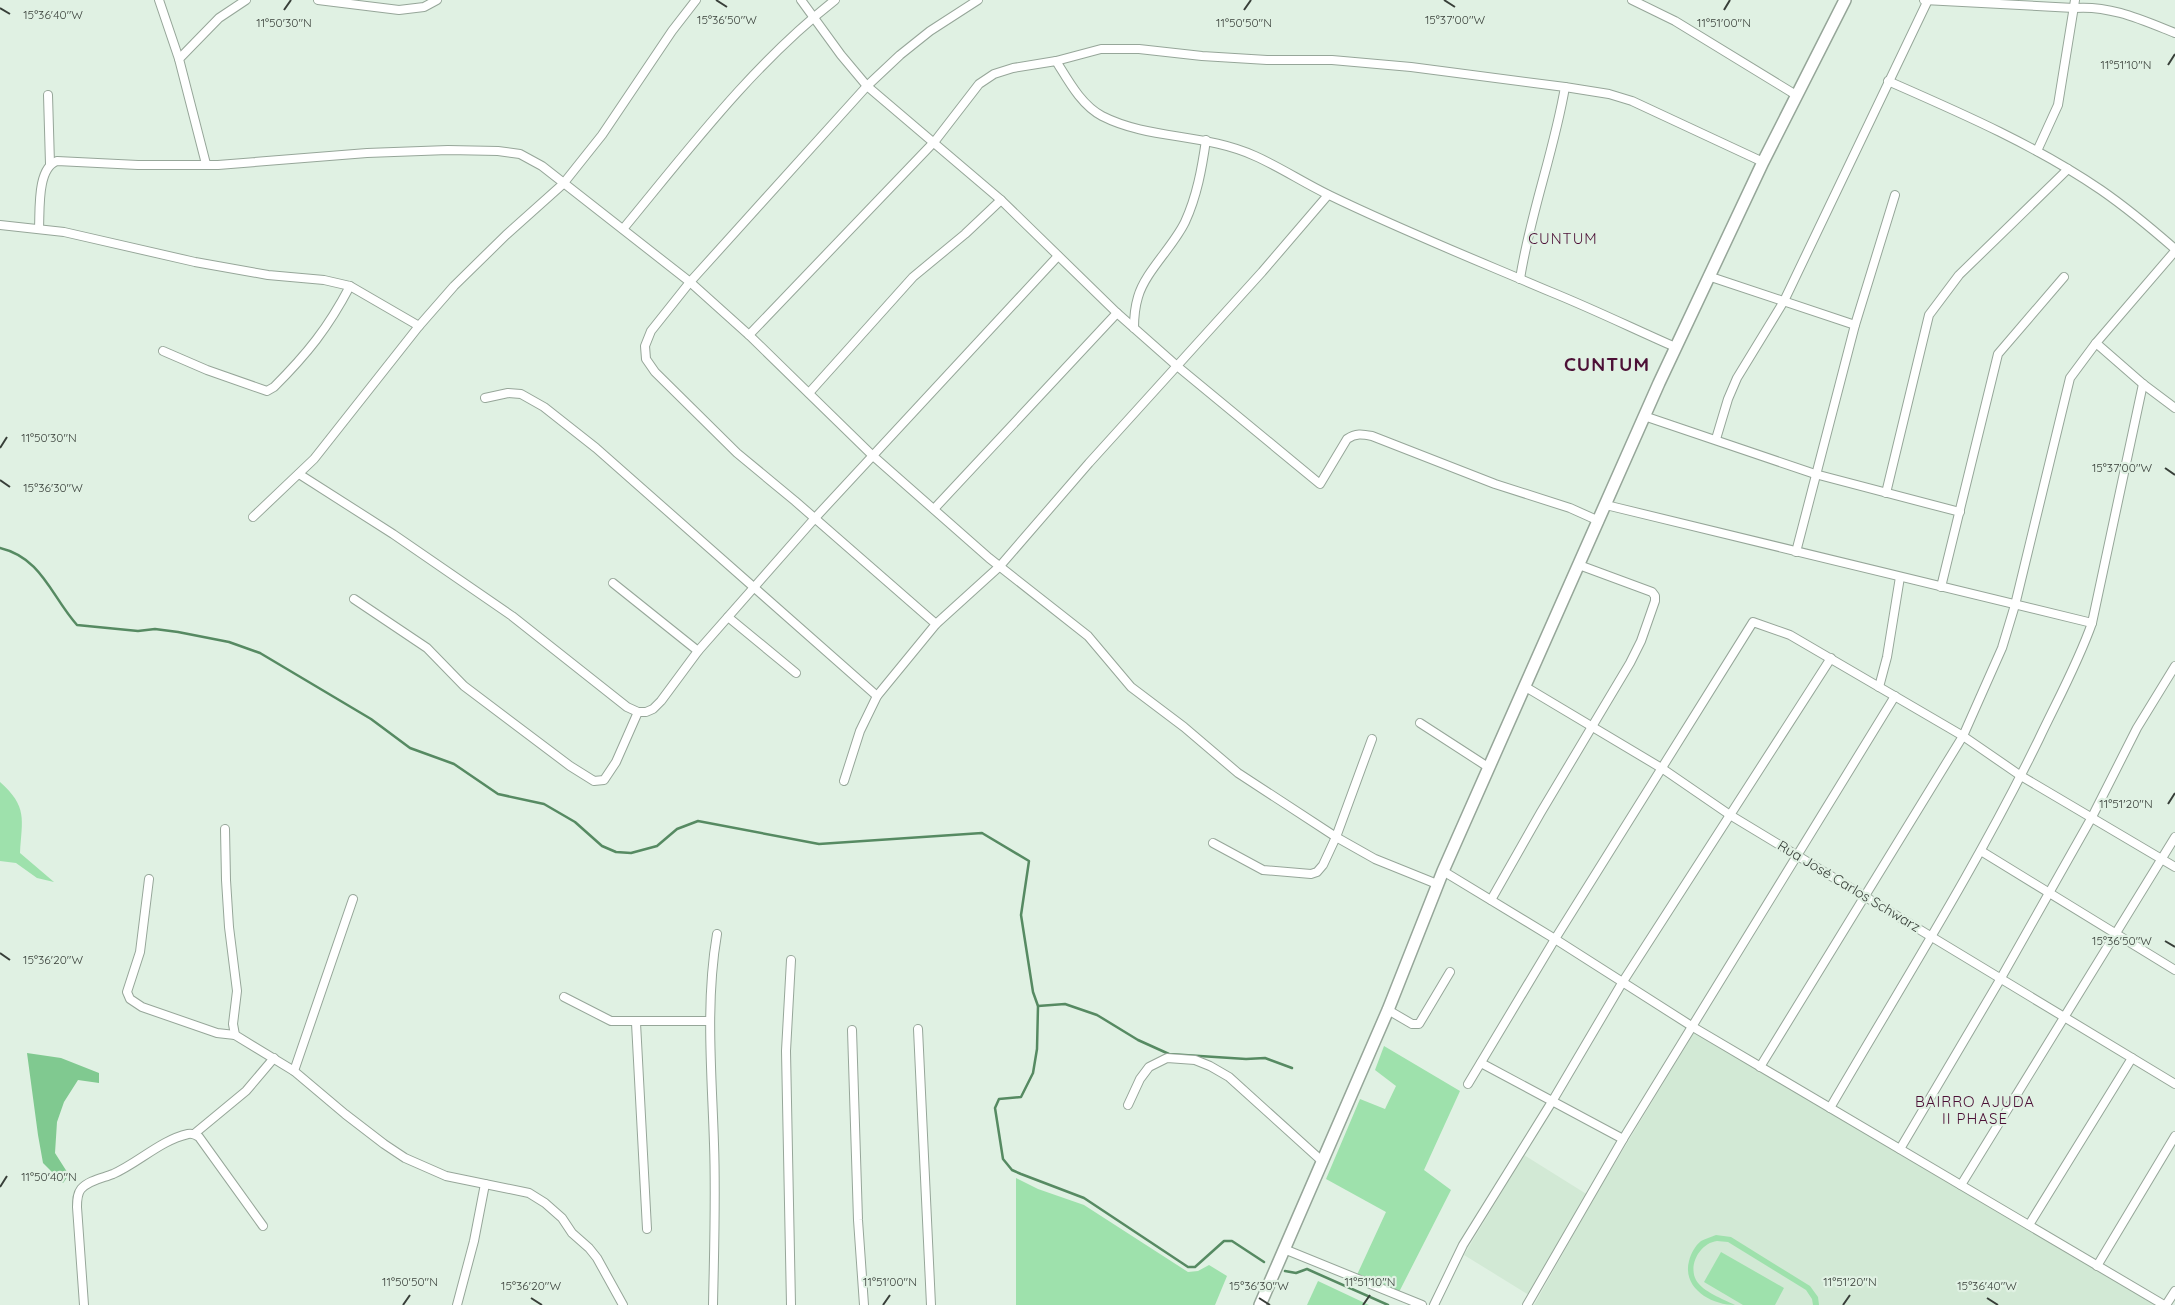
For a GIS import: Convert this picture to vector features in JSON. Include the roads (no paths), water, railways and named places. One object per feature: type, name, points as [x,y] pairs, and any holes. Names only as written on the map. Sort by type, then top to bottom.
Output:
[{"type":"main road","points":[[1260,1305],[1388,1010],[1442,871],[1644,416],[1763,162],[1845,0]]},
{"type":"street","points":[[159,0],[179,59],[206,164]]},
{"type":"street","points":[[179,59],[219,18],[246,0]]},
{"type":"street","points":[[318,0],[405,10],[424,7],[437,0]]},
{"type":"street","points":[[253,517],[299,474],[419,326],[485,255],[564,184],[596,143],[672,31],[696,0]]},
{"type":"street","points":[[801,0],[812,18],[867,86],[935,141],[1001,200],[1117,313],[1176,366],[1320,484],[1347,439],[1353,435],[1361,434],[1372,436],[1495,484],[1570,508],[1599,521]]},
{"type":"street","points":[[623,229],[738,92],[812,18],[835,0]]},
{"type":"street","points":[[936,624],[815,518],[737,453],[655,372],[646,360],[644,346],[651,331],[690,282],[867,86],[900,55],[930,31],[978,0]]},
{"type":"street","points":[[1632,0],[1675,22],[1796,95]]},
{"type":"street","points":[[1716,439],[1728,399],[1737,378],[1784,301],[1926,1],[2075,4],[2122,12],[2175,33]]},
{"type":"street","points":[[2037,152],[2058,105],[2075,4]]},
{"type":"street","points":[[749,335],[935,141],[979,84],[994,74],[1013,68],[1056,61],[1101,49],[1139,49],[1267,60],[1332,60],[1411,66],[1609,94],[1632,101],[1763,162]]},
{"type":"street","points":[[1056,61],[1076,91],[1100,114],[1121,125],[1206,140],[1230,146],[1255,156],[1328,194],[1464,256],[1675,347]]},
{"type":"street","points":[[1760,1067],[1963,736],[2002,648],[2015,606],[2070,378],[2096,343],[2175,250],[2146,224],[2101,190],[2068,170],[1973,118],[1888,81]]},
{"type":"street","points":[[1520,279],[1526,242],[1558,125],[1565,87]]},
{"type":"street","points":[[39,228],[43,176],[50,164],[48,95]]},
{"type":"street","points":[[1134,328],[1138,295],[1146,280],[1170,248],[1188,215],[1202,168],[1206,140]]},
{"type":"street","points":[[50,164],[57,161],[138,165],[206,164],[413,150],[498,151],[520,154],[542,166],[690,282],[809,392],[872,455],[1000,566],[1088,636],[1131,687],[1184,726],[1238,773],[1336,837],[1376,859],[1437,884]]},
{"type":"street","points":[[1886,493],[1929,315],[1959,275],[2068,170]]},
{"type":"street","points":[[844,781],[860,731],[877,696],[936,624],[1000,566],[1176,366],[1262,272],[1328,194]]},
{"type":"street","points":[[1796,552],[1855,325],[1895,195]]},
{"type":"street","points":[[809,392],[913,277],[966,234],[1001,200]]},
{"type":"street","points":[[0,225],[64,232],[195,262],[268,274],[324,280],[350,286],[419,326]]},
{"type":"street","points":[[299,474],[393,534],[512,616],[627,707],[638,712],[653,709],[698,651],[815,518],[1058,256]]},
{"type":"street","points":[[1708,276],[1855,325]]},
{"type":"street","points":[[1941,587],[1998,354],[2064,276]]},
{"type":"street","points":[[163,352],[267,391],[274,387],[321,336],[334,317],[350,286]]},
{"type":"street","points":[[934,509],[1117,313]]},
{"type":"street","points":[[2096,343],[2143,384],[2175,408]]},
{"type":"street","points":[[1830,1108],[1981,851],[2021,776],[2084,646],[2092,623],[2143,384]]},
{"type":"street","points":[[485,398],[508,393],[521,394],[533,399],[596,448],[877,696]]},
{"type":"street","points":[[1644,416],[1815,474],[1960,512]]},
{"type":"street","points":[[1606,505],[2015,606],[2092,623]]},
{"type":"street","points":[[1492,900],[1541,812],[1594,727],[1630,663],[1641,641],[1655,596],[1652,592],[1579,565]]},
{"type":"street","points":[[1879,687],[1887,657],[1900,577]]},
{"type":"street","points":[[612,583],[698,651]]},
{"type":"street","points":[[354,598],[420,643],[437,657],[464,686],[570,766],[594,781],[604,780],[616,762],[638,712]]},
{"type":"street","points":[[728,617],[796,673]]},
{"type":"street","points":[[1468,1084],[1555,939],[1663,769],[1753,622],[1790,635],[1831,658],[1963,736],[2021,776],[2175,867]]},
{"type":"street","points":[[1434,1305],[1463,1245],[1553,1100],[1622,983],[1831,658]]},
{"type":"street","points":[[1900,1150],[2049,893],[2092,817],[2137,728],[2175,666]]},
{"type":"street","name":"Rua José Carlos Schwarz","points":[[1524,686],[1663,769],[1730,815],[2175,1084]]},
{"type":"street","points":[[1527,1305],[1623,1139],[1798,856],[1894,696]]},
{"type":"street","points":[[1420,723],[1488,767]]},
{"type":"street","points":[[1212,843],[1263,870],[1312,874],[1317,872],[1323,865],[1336,837],[1372,739]]},
{"type":"street","points":[[226,829],[226,880],[229,927],[237,991],[233,1024],[235,1035]]},
{"type":"street","points":[[1961,1186],[2175,837]]},
{"type":"street","points":[[1981,851],[2175,970]]},
{"type":"street","points":[[1442,871],[1555,939],[1693,1027],[2165,1305],[2175,1291]]},
{"type":"street","points":[[148,879],[140,952],[128,992],[130,998],[136,1004],[217,1033],[235,1035],[294,1070],[345,1114],[405,1158],[446,1176],[529,1193],[554,1210],[572,1234],[589,1248],[597,1258],[623,1305]]},
{"type":"street","points":[[294,1070],[353,899]]},
{"type":"street","points":[[713,1305],[714,1162],[710,1022],[712,971],[717,934]]},
{"type":"street","points":[[791,960],[786,1051],[791,1305]]},
{"type":"street","points":[[1388,1010],[1412,1024],[1418,1024],[1450,972]]},
{"type":"street","points":[[564,997],[604,1019],[636,1022],[710,1022]]},
{"type":"street","points":[[636,1022],[647,1229]]},
{"type":"street","points":[[918,1029],[931,1305]]},
{"type":"street","points":[[852,1030],[858,1220],[864,1305]]},
{"type":"street","points":[[84,1305],[77,1208],[78,1194],[82,1188],[129,1166],[171,1141],[194,1134],[246,1091],[274,1058]]},
{"type":"street","points":[[1128,1105],[1140,1079],[1149,1068],[1167,1058],[1195,1060],[1210,1066],[1245,1090],[1323,1162]]},
{"type":"street","points":[[2029,1225],[2132,1058]]},
{"type":"street","points":[[1481,1062],[1623,1139]]},
{"type":"street","points":[[194,1134],[202,1140],[263,1226]]},
{"type":"street","points":[[2097,1266],[2175,1136]]},
{"type":"street","points":[[457,1305],[474,1241],[485,1184]]},
{"type":"street","points":[[1284,1249],[1422,1305]]},
{"type":"waterway","points":[[0,548],[14,553],[36,569],[77,625],[138,631],[155,629],[178,632],[229,642],[260,653],[371,719],[410,748],[454,764],[498,794],[544,804],[575,822],[602,846],[616,852],[631,853],[657,846],[677,829],[698,821],[819,844],[982,833],[1029,861],[1021,915],[1033,992],[1038,1006],[1037,1049],[1033,1073],[1021,1097],[999,1099],[995,1108],[1003,1159],[1012,1170],[1084,1198],[1188,1267],[1195,1267],[1224,1241],[1232,1241],[1264,1262]]},
{"type":"waterway","points":[[1038,1006],[1065,1004],[1097,1015],[1138,1040],[1169,1054],[1246,1059],[1265,1058],[1292,1068]]},
{"type":"waterway","points":[[1285,1271],[1296,1273],[1307,1269],[1388,1305]]},
{"type":"district","name":"CUNTUM","points":[[1563,238]]},
{"type":"district","name":"CUNTUM","points":[[1607,364]]},
{"type":"district","name":"BAIRRO AJUDA II PHASE","points":[[1975,1110]]}]
